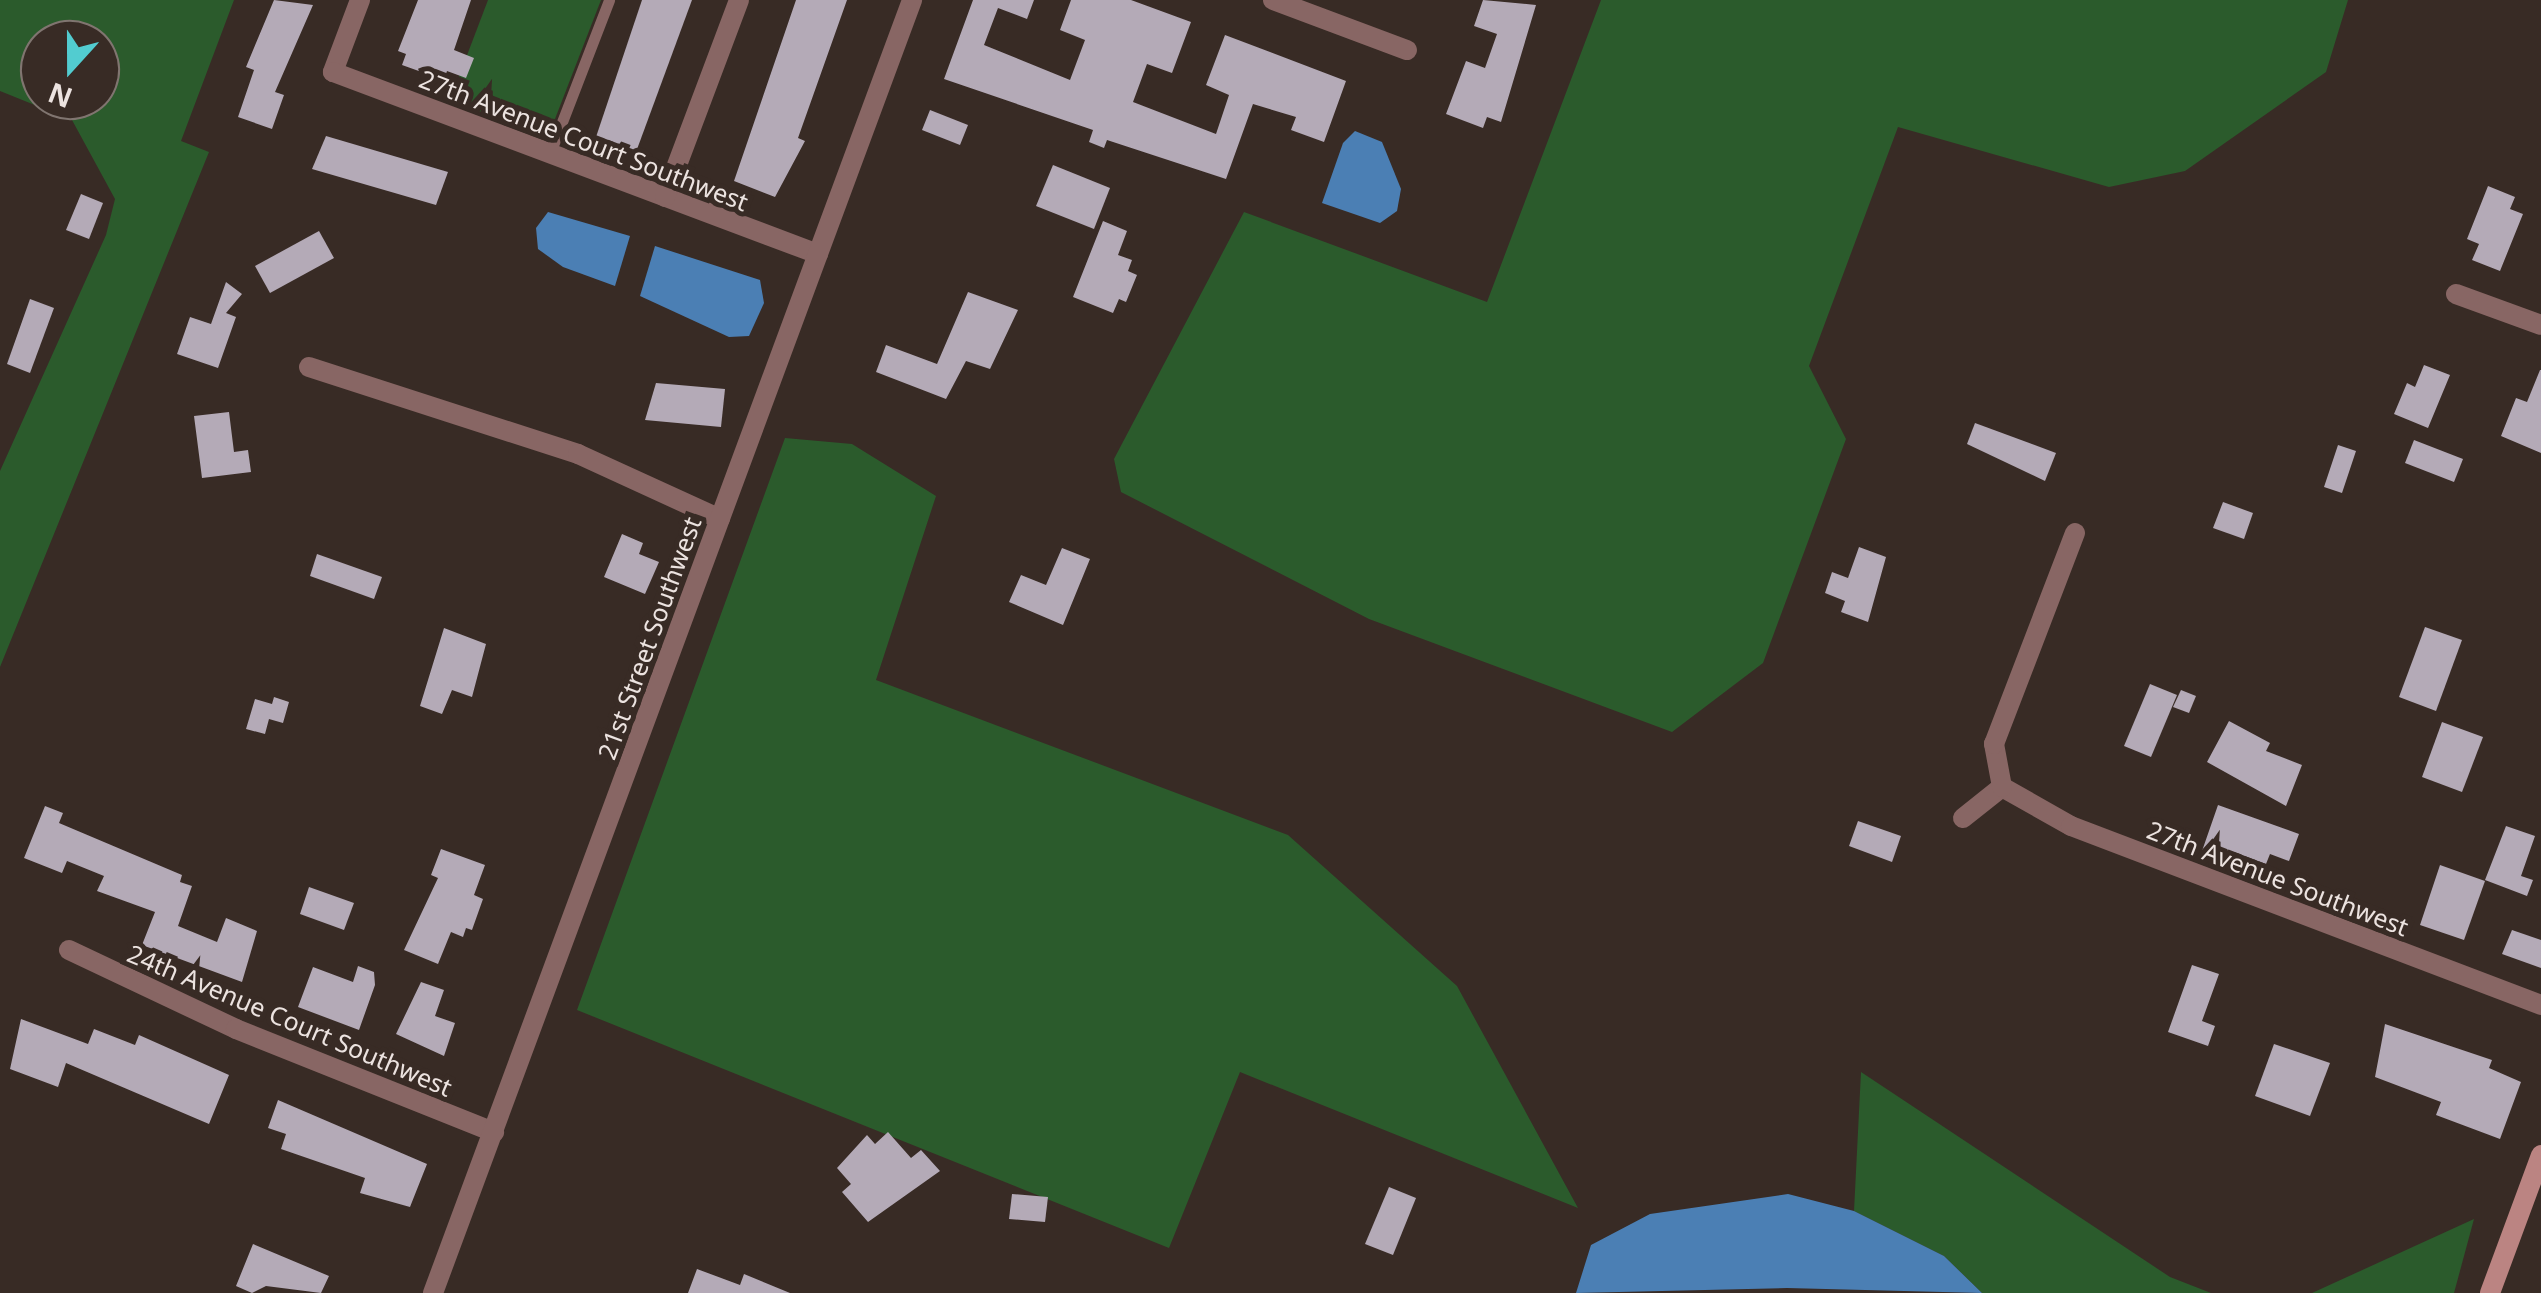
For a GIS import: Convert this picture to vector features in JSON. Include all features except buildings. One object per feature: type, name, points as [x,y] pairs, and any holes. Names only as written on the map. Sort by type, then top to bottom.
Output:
[{"type":"street","name":"27th Avenue Court Southwest","points":[[360,0],[333,72],[818,254]]},
{"type":"street","points":[[665,197],[740,0]]},
{"type":"street","name":"21st Street Southwest","points":[[434,1293],[912,0]]},
{"type":"street","points":[[1273,0],[1407,50]]},
{"type":"street","points":[[2456,294],[2541,325]]},
{"type":"street","points":[[309,367],[578,454],[720,519]]},
{"type":"street","points":[[1963,818],[2002,787],[1994,744],[2075,533]]},
{"type":"street","name":"27th Avenue Southwest","points":[[2002,787],[2070,826],[2541,1005]]},
{"type":"street","name":"24th Avenue Court Southwest","points":[[68,950],[290,1052],[494,1132]]},
{"type":"street","points":[[2490,1293],[2541,1155]]},
{"type":"lane","points":[[550,153],[609,0]]},
{"type":"green space","points":[[0,0],[234,0],[181,141],[209,152],[0,667],[0,471],[106,235],[115,199],[72,120],[120,120],[120,20],[20,20],[20,99],[0,91]]},
{"type":"green space","points":[[488,0],[601,0],[548,137],[450,100]]},
{"type":"green space","points":[[1601,0],[2348,0],[2326,72],[2185,171],[2109,187],[1898,127],[1809,366],[1846,439],[1763,663],[1672,732],[1369,619],[1121,492],[1114,459],[1244,212],[1487,302]]},
{"type":"green space","points":[[785,438],[852,444],[936,496],[876,680],[1288,835],[1457,986],[1578,1208],[1240,1072],[1169,1248],[577,1010]]},
{"type":"green space","points":[[1861,1072],[2170,1277],[2211,1293],[1982,1293],[1944,1256],[1854,1211]]},
{"type":"green space","points":[[2474,1219],[2454,1293],[2312,1293]]},
{"type":"water","points":[[1355,131],[1382,142],[1401,189],[1397,211],[1380,223],[1322,203],[1343,143]]},
{"type":"water","points":[[548,212],[630,236],[615,286],[563,267],[538,249],[536,228]]},
{"type":"water","points":[[655,246],[760,280],[764,303],[749,336],[729,337],[640,296]]},
{"type":"water","points":[[1788,1194],[1854,1211],[1944,1256],[1982,1293],[1787,1288],[1576,1293],[1591,1245],[1650,1214]]}]
